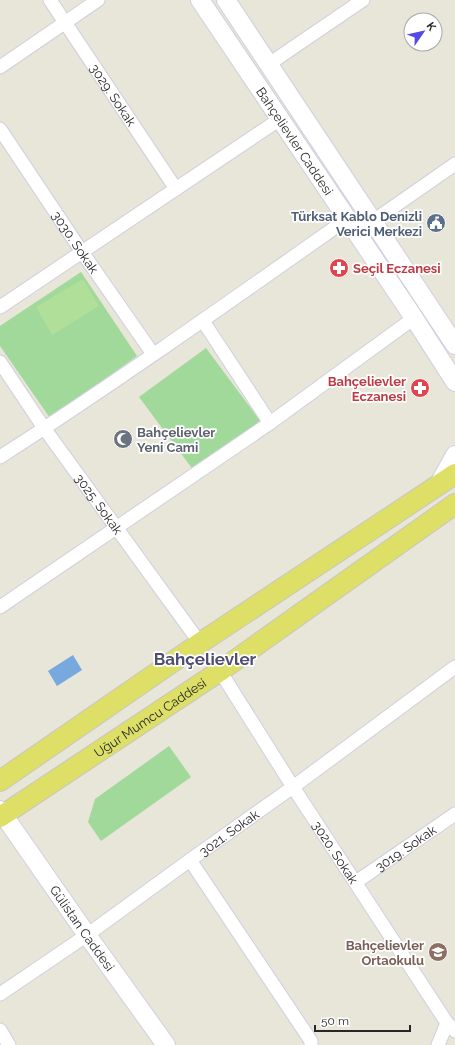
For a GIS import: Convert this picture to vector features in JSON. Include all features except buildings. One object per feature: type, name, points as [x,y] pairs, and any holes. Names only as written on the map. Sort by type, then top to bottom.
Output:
[{"type":"main road","points":[[0,782],[200,643],[447,479]]},
{"type":"main road","name":"Uğur Mumcu Caddesi","points":[[1,814],[220,670],[455,504]]},
{"type":"street","name":"3029. Sokak","points":[[50,0],[176,189]]},
{"type":"street","points":[[0,67],[98,0]]},
{"type":"street","name":"Bahçelievler Caddesi","points":[[200,0],[414,318],[455,382]]},
{"type":"street","name":"Bahçelievler Caddesi","points":[[226,0],[455,345]]},
{"type":"street","points":[[269,64],[363,0]]},
{"type":"street","points":[[0,307],[280,119]]},
{"type":"street","name":"3030. Sokak","points":[[0,129],[82,252],[153,354]]},
{"type":"street","points":[[0,457],[202,321],[351,226],[373,220],[455,164]]},
{"type":"street","points":[[0,607],[270,423],[414,318]]},
{"type":"street","points":[[202,321],[270,423]]},
{"type":"street","name":"3025. Sokak","points":[[0,362],[44,428],[200,643]]},
{"type":"street","points":[[447,479],[455,455]]},
{"type":"street","name":"3021. Sokak","points":[[0,994],[87,935],[293,787],[455,667]]},
{"type":"street","name":"3020. Sokak","points":[[220,670],[293,787],[451,1027]]},
{"type":"street","name":"Gülistan Caddesi","points":[[1,814],[166,1045]]},
{"type":"street","name":"3019. Sokak","points":[[356,882],[455,814]]},
{"type":"street","points":[[190,860],[311,1041],[311,1045]]},
{"type":"street","points":[[438,1045],[451,1027]]},
{"type":"street","points":[[0,1030],[9,1045]]},
{"type":"green space","points":[[81,272],[137,356],[50,418],[0,346],[0,326]]},
{"type":"green space","points":[[83,279],[99,306],[52,335],[36,307]]},
{"type":"green space","points":[[206,348],[261,422],[194,471],[139,397]]},
{"type":"green space","points":[[169,746],[191,777],[101,841],[88,822],[95,799]]},
{"type":"water","points":[[73,655],[82,670],[57,686],[48,671]]},
{"type":"place","name":"Türksat Kablo Denizli Verici Merkezi","points":[[436,223]]},
{"type":"place","name":"Seçil Eczanesi","points":[[339,268]]},
{"type":"place","name":"Bahçelievler Eczanesi","points":[[420,388]]},
{"type":"place","name":"Bahçelievler Yeni Cami","points":[[123,439]]},
{"type":"place","name":"Bahçelievler Ortaokulu","points":[[438,952]]},
{"type":"district","name":"Bahçelievler","points":[[205,659]]}]
